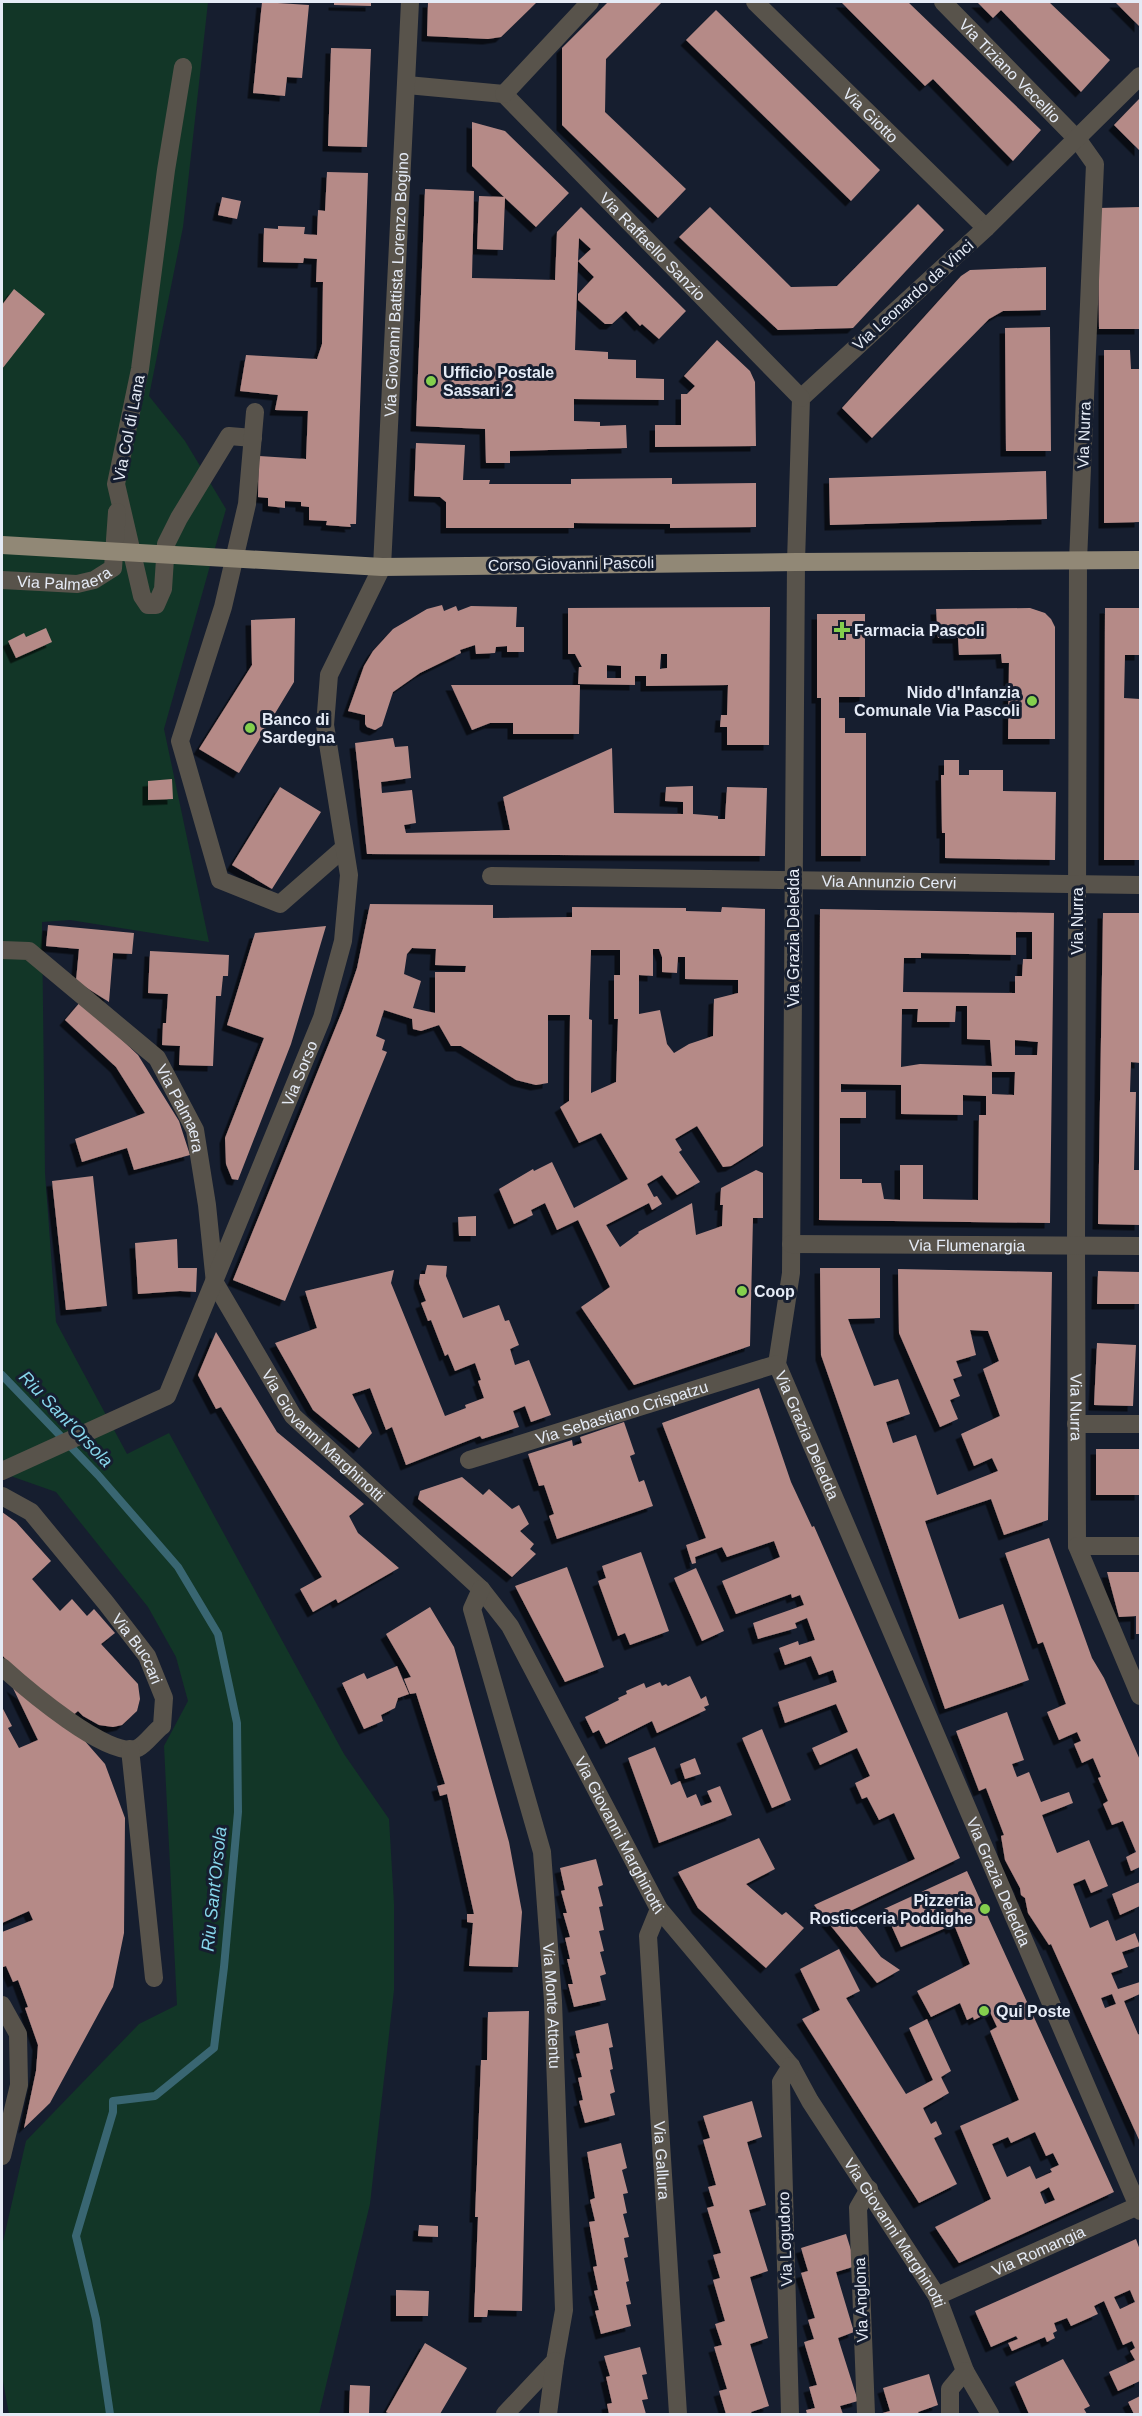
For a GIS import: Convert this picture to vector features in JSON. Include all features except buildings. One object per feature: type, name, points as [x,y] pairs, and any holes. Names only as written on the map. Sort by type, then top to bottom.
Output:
[{"type":"main road","name":"Corso Giovanni Pascoli","points":[[2,546],[382,567],[1140,560]]},
{"type":"street","name":"Via Giovanni Battista Lorenzo Bogino","points":[[382,567],[410,2]]},
{"type":"street","points":[[407,85],[504,94],[590,2]]},
{"type":"street","name":"Via Giotto","points":[[755,2],[986,228]]},
{"type":"street","name":"Via Tiziano Vecellio","points":[[943,2],[1078,140]]},
{"type":"street","name":"Via Col di Lana","points":[[183,66],[166,170],[140,369],[116,484],[142,596],[148,605],[156,605],[163,589],[166,544],[179,518],[229,436],[253,438]]},
{"type":"street","name":"Via Leonardo da Vinci","points":[[801,398],[986,228],[1078,140],[1140,76]]},
{"type":"street","name":"Via Raffaello Sanzio","points":[[504,94],[801,398]]},
{"type":"street","name":"Via Nurra","points":[[1078,140],[1095,164],[1078,561],[1077,1546],[1140,1696]]},
{"type":"street","points":[[795,562],[801,398]]},
{"type":"street","points":[[255,412],[247,504],[224,607],[180,741],[220,880],[280,904],[345,848]]},
{"type":"street","name":"Via Palmaera","points":[[2,580],[77,584],[94,580],[112,568],[117,514],[116,484]]},
{"type":"street","name":"Via Grazia Deledda","points":[[795,562],[791,1274],[777,1364],[1140,2208]]},
{"type":"street","name":"Via Sorso","points":[[2,1471],[167,1395],[215,1283],[322,1018],[343,941],[349,875],[325,725],[329,675],[382,567]]},
{"type":"street","name":"Via Annunzio Cervi","points":[[491,876],[1140,885]]},
{"type":"street","name":"Via Palmaera","points":[[2,950],[29,951],[157,1058],[195,1130],[207,1204],[215,1283]]},
{"type":"street","name":"Via Flumenargia","points":[[791,1244],[1140,1246]]},
{"type":"street","name":"Via Giovanni Marghinotti","points":[[215,1283],[293,1416],[481,1589],[510,1626],[659,1909],[791,2066],[810,2101],[937,2296],[965,2371],[990,2415]]},
{"type":"street","name":"Via Sebastiano Crispatzu","points":[[469,1460],[777,1364]]},
{"type":"street","points":[[1076,1424],[1140,1424]]},
{"type":"street","name":"Via Buccari","points":[[2,1496],[31,1512],[147,1656],[164,1698],[162,1726],[137,1749],[130,1749]]},
{"type":"street","points":[[1077,1546],[1140,1546]]},
{"type":"street","name":"Via Monte Attentu","points":[[481,1589],[472,1609],[542,1852],[553,2001],[564,2310],[548,2415]]},
{"type":"street","points":[[2,1667],[88,1735],[121,1750],[130,1749],[154,1978]]},
{"type":"street","name":"Via Gallura","points":[[659,1909],[648,1936],[678,2415]]},
{"type":"street","points":[[2,2005],[18,2034],[19,2085],[2,2156]]},
{"type":"street","name":"Via Logudoro","points":[[790,2415],[781,2082],[791,2066]]},
{"type":"street","name":"Via Anglona","points":[[866,2415],[858,2208],[869,2189]]},
{"type":"street","name":"Via Romangia","points":[[937,2296],[1140,2208]]},
{"type":"street","points":[[505,2415],[555,2361]]},
{"type":"street","points":[[950,2415],[950,2389],[965,2371]]},
{"type":"green space","points":[[2,2],[208,2],[183,227],[149,396],[185,441],[226,509],[164,729],[209,942],[70,920],[42,922],[45,1173],[56,1322],[127,1454],[169,1433],[344,1754],[389,1819],[394,1904],[394,1990],[370,2204],[319,2414],[9,2414],[2,2376],[2,2246],[26,2141],[139,2024],[177,2005],[164,1746],[188,1701],[176,1657],[148,1607],[56,1492],[2,1473]]},
{"type":"waterway","name":"Riu Sant'Orsola","points":[[2,1375],[98,1475],[178,1567],[218,1634],[237,1723],[238,1812],[214,2048],[155,2096],[113,2101],[113,2112],[76,2236],[96,2319],[110,2414]]},
{"type":"place","name":"Ufficio Postale Sassari 2","points":[[431,381]]},
{"type":"place","name":"Farmacia Pascoli","points":[[842,630]]},
{"type":"place","name":"Nido d'Infanzia Comunale Via Pascoli","points":[[1032,701]]},
{"type":"place","name":"Banco di Sardegna","points":[[250,728]]},
{"type":"place","name":"Coop","points":[[742,1291]]},
{"type":"place","name":"Pizzeria Rosticceria Poddighe","points":[[985,1909]]},
{"type":"place","name":"Qui Poste","points":[[984,2011]]}]
